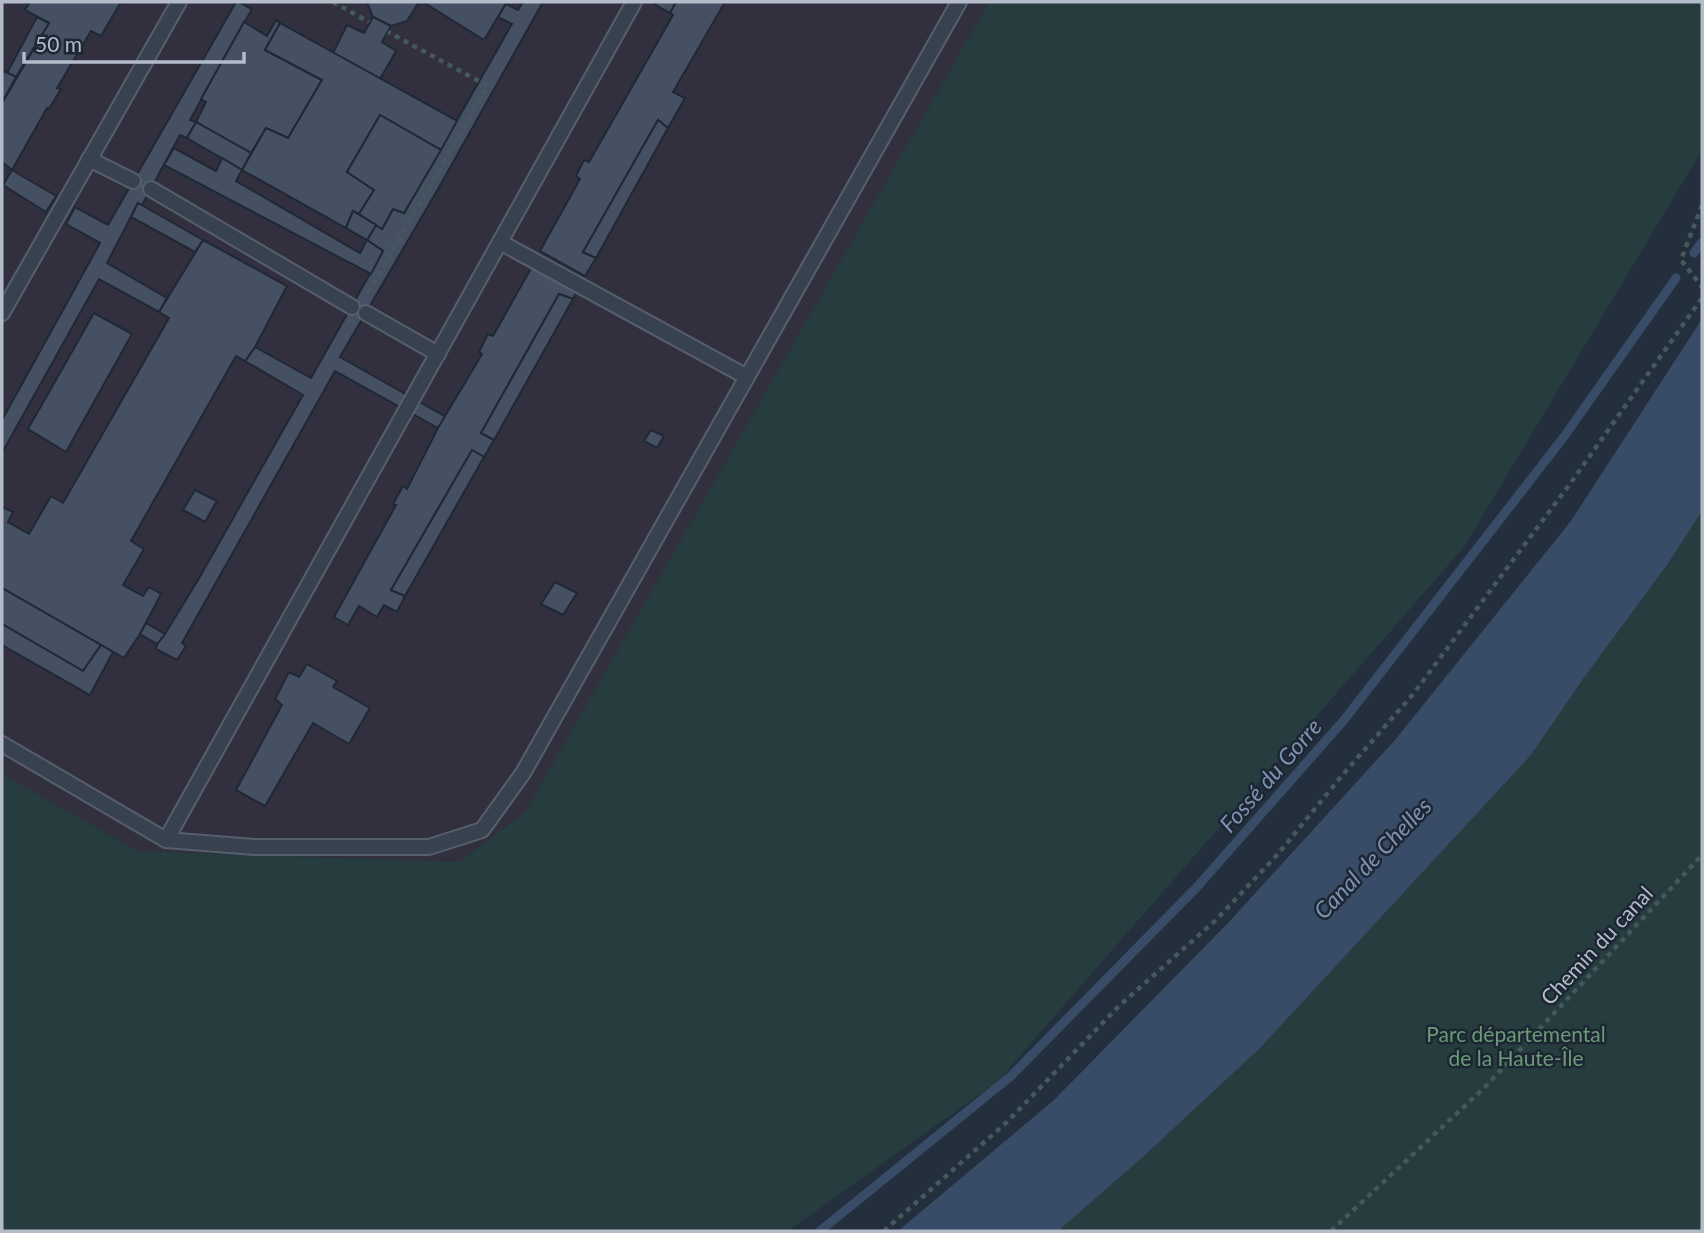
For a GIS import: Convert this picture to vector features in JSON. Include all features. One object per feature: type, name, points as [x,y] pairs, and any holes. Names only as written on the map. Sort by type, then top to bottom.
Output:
[{"type":"lane","points":[[2,313],[179,2]]},
{"type":"lane","points":[[166,840],[634,2]]},
{"type":"lane","points":[[2,744],[166,840],[254,846],[429,847],[482,830],[523,773],[958,2]]},
{"type":"lane","points":[[89,159],[133,181]]},
{"type":"lane","points":[[151,189],[438,354]]},
{"type":"lane","points":[[500,242],[747,377]]},
{"type":"path","points":[[333,2],[369,22]]},
{"type":"path","points":[[365,298],[488,86],[388,32]]},
{"type":"path","points":[[1702,205],[1681,260],[1702,287]]},
{"type":"path","points":[[884,1231],[1007,1122],[1119,1006],[1216,920],[1278,854],[1414,693],[1572,481],[1702,298]]},
{"type":"path","name":"Chemin du canal","points":[[1331,1231],[1485,1087],[1702,855]]},
{"type":"shaded area","points":[[2,2],[989,2],[525,812],[459,862],[138,851],[2,774]]},
{"type":"green space","points":[[989,2],[1702,2],[1702,150],[1464,547],[998,1081],[788,1231],[2,1231],[2,774],[138,851],[459,862],[525,812]]},
{"type":"green space","name":"Parc départemental de la Haute-Île","points":[[1702,511],[1702,1231],[1058,1231],[1143,1157],[1260,1048],[1531,755],[1667,565]]},
{"type":"water","name":"Canal de Chelles","points":[[1702,319],[1702,511],[1667,565],[1531,755],[1260,1048],[1143,1157],[1058,1231],[898,1231],[1053,1101],[1229,922],[1395,740],[1571,521]]},
{"type":"building","points":[[30,2],[121,2],[101,36],[91,31],[57,88],[61,89],[49,109],[47,108],[12,170],[2,162],[2,103],[49,23],[25,10]]},
{"type":"building","points":[[236,2],[252,9],[190,120],[196,122],[187,138],[180,135],[142,205],[138,203],[107,263],[167,298],[159,312],[99,279],[2,453],[2,420],[100,243],[66,224],[75,207],[108,225]]},
{"type":"building","points":[[367,2],[419,2],[407,21],[391,26],[373,17]]},
{"type":"building","points":[[423,2],[507,2],[484,40]]},
{"type":"building","points":[[523,2],[543,2],[340,357],[446,417],[438,428],[335,371],[182,643],[186,646],[177,660],[156,649],[303,395],[245,361],[255,347],[311,378],[383,251],[367,240],[376,225],[382,229],[393,209],[404,213],[512,24],[498,17],[506,4],[518,10]]},
{"type":"building","points":[[657,2],[676,2],[670,13],[655,5]]},
{"type":"building","points":[[676,2],[725,2],[673,92],[685,98],[668,128],[658,120],[583,252],[596,258],[585,276],[540,251],[580,179],[576,176],[584,160],[589,162],[673,15],[670,13]]},
{"type":"building","points":[[37,17],[49,23],[16,77],[7,73]]},
{"type":"building","points":[[373,17],[391,26],[382,42],[396,51],[380,79],[333,53],[347,25],[364,33]]},
{"type":"building","points":[[276,20],[280,23],[265,50],[322,80],[288,138],[266,128],[251,153],[196,122],[206,102],[201,99],[244,22],[267,36]]},
{"type":"building","points":[[280,23],[457,121],[441,150],[380,115],[347,172],[374,190],[359,214],[353,211],[346,228],[242,170],[266,128],[288,138],[322,80],[265,50]]},
{"type":"building","points":[[4,71],[16,77],[4,99],[2,74]]},
{"type":"building","points":[[380,115],[441,150],[404,213],[393,209],[382,229],[359,214],[374,190],[347,172]]},
{"type":"building","points":[[658,120],[668,128],[596,258],[583,252]]},
{"type":"building","points":[[196,122],[251,153],[242,170],[187,138]]},
{"type":"building","points":[[174,148],[216,171],[222,158],[242,170],[236,181],[360,253],[367,240],[383,251],[371,274],[164,165]]},
{"type":"building","points":[[12,170],[56,196],[46,212],[3,185]]},
{"type":"building","points":[[138,203],[203,240],[195,252],[131,217]]},
{"type":"building","points":[[353,211],[376,225],[367,240],[346,228]]},
{"type":"building","points":[[203,240],[287,286],[245,361],[236,356],[131,541],[144,549],[123,585],[143,596],[149,587],[161,594],[124,658],[2,588],[2,507],[13,512],[8,522],[29,534],[51,496],[63,503],[169,318],[159,312]]},
{"type":"building","points":[[534,263],[579,287],[573,299],[559,294],[481,433],[494,440],[484,457],[472,450],[391,590],[405,596],[397,612],[384,605],[377,617],[359,606],[348,625],[334,617],[396,505],[393,504],[403,486],[407,489],[438,428],[482,354],[479,352],[488,334],[493,336]]},
{"type":"building","points":[[559,294],[573,299],[494,440],[481,433]]},
{"type":"building","points":[[94,313],[132,334],[66,452],[28,429]]},
{"type":"building","points":[[651,430],[664,436],[657,448],[644,441]]},
{"type":"building","points":[[472,450],[484,457],[405,596],[391,590]]},
{"type":"building","points":[[195,490],[217,501],[205,522],[183,510]]},
{"type":"building","points":[[555,582],[577,593],[563,615],[541,604]]},
{"type":"building","points":[[2,588],[101,645],[83,671],[2,624]]},
{"type":"building","points":[[146,623],[165,634],[157,644],[140,634]]},
{"type":"building","points":[[2,624],[83,671],[101,645],[113,652],[90,695],[2,645]]},
{"type":"building","points":[[307,664],[337,681],[333,687],[370,708],[349,744],[313,723],[265,806],[236,790],[282,705],[275,699],[289,672],[299,677]]},
{"type":"waterway","name":"Fossé du Gorre","points":[[1694,253],[1702,242]]},
{"type":"waterway","name":"Fossé du Gorre","points":[[820,1231],[1011,1076],[1197,887],[1344,720],[1563,438],[1676,278]]}]
